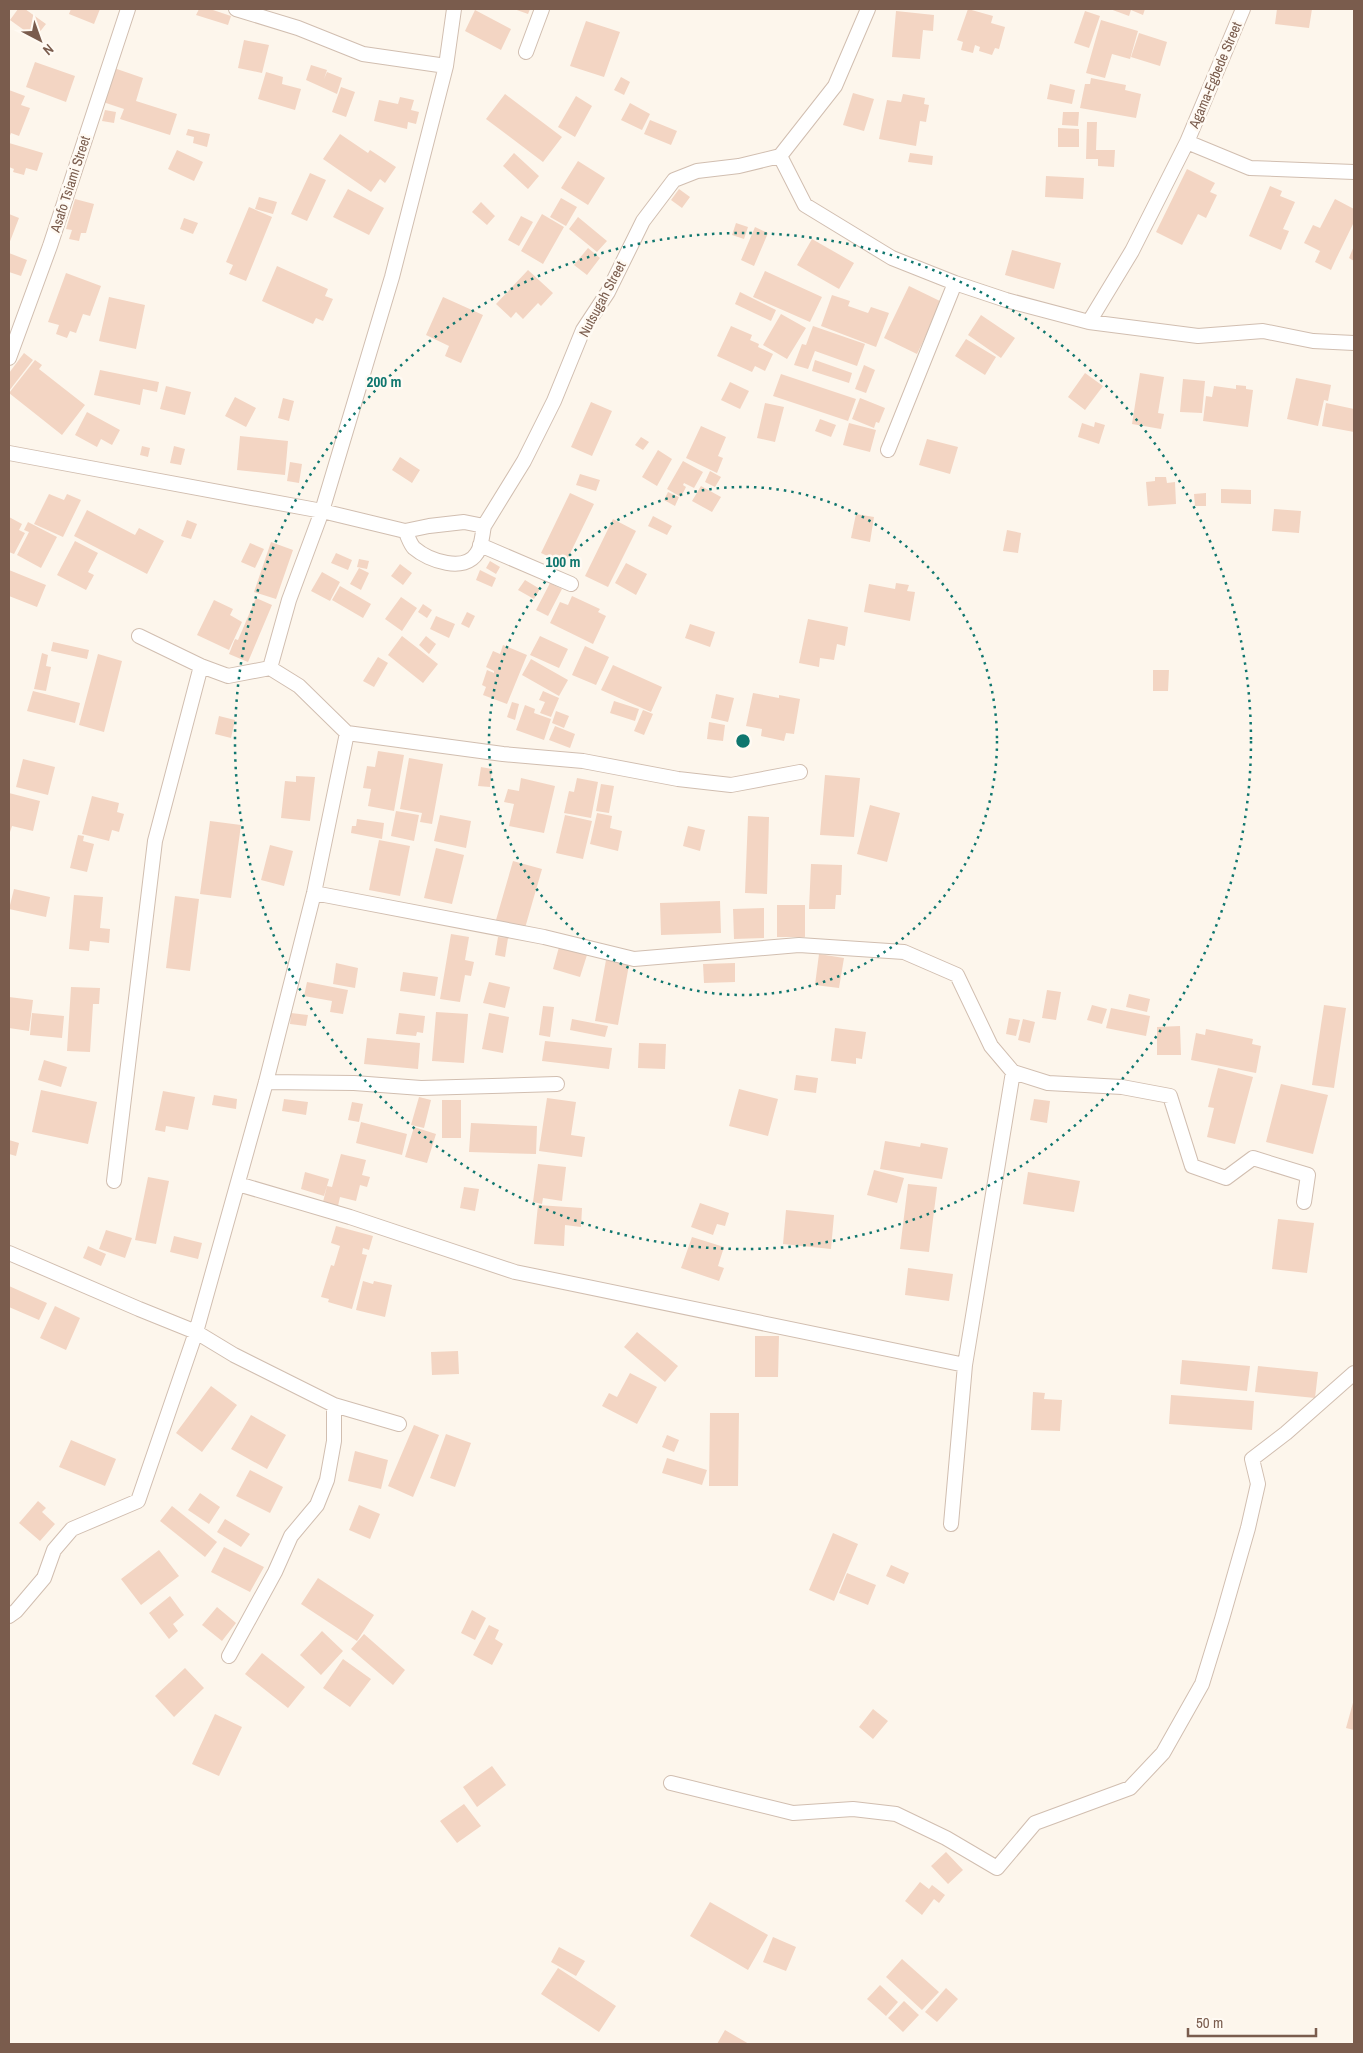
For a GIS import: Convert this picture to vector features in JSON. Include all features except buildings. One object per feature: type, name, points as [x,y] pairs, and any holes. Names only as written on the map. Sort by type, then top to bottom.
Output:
[{"type":"street","name":"Asafo Tsiami Street","points":[[9,358],[50,246],[128,9]]},
{"type":"street","points":[[236,9],[298,28],[363,54],[446,66]]},
{"type":"street","points":[[270,668],[289,600],[322,511],[392,277],[446,66],[454,9]]},
{"type":"street","points":[[526,52],[542,9]]},
{"type":"street","points":[[868,9],[835,86],[780,156],[805,204],[892,258],[955,283],[1006,300],[1089,322],[1198,336],[1263,332],[1314,341],[1354,343]]},
{"type":"street","name":"Agama-Egbede Street","points":[[1089,322],[1132,251],[1187,142],[1243,9]]},
{"type":"street","points":[[1187,142],[1250,168],[1354,172]]},
{"type":"street","name":"Nutsugah Street","points":[[480,545],[484,526],[524,461],[554,401],[583,330],[608,292],[643,221],[674,180],[698,171],[739,166],[780,156]]},
{"type":"street","points":[[888,450],[955,283]]},
{"type":"street","points":[[9,453],[322,511],[405,531],[464,522],[484,526]]},
{"type":"street","points":[[405,531],[414,548],[434,559],[458,565],[477,554],[480,545],[572,584]]},
{"type":"street","points":[[139,636],[200,666],[228,676],[270,668],[299,686],[347,732],[503,754],[583,761],[678,779],[731,785],[800,772]]},
{"type":"street","points":[[114,1180],[155,841],[200,666]]},
{"type":"street","points":[[9,1616],[16,1611],[44,1578],[54,1550],[72,1529],[138,1501],[196,1332],[266,1082],[314,893],[347,732]]},
{"type":"street","points":[[314,893],[544,937],[634,959],[799,945],[904,952],[956,975],[991,1046],[1013,1072],[1048,1083],[1122,1087],[1170,1096],[1192,1166],[1226,1178],[1253,1158],[1308,1176],[1304,1202]]},
{"type":"street","points":[[951,1524],[965,1366],[1013,1072]]},
{"type":"street","points":[[266,1082],[421,1088],[557,1084]]},
{"type":"street","points":[[238,1184],[350,1217],[515,1272],[965,1366]]},
{"type":"street","points":[[9,1253],[139,1310],[196,1332],[234,1355],[334,1405],[399,1424]]},
{"type":"street","points":[[671,1783],[793,1813],[853,1809],[896,1814],[946,1838],[997,1868],[1035,1823],[1130,1788],[1163,1753],[1202,1684],[1222,1618],[1248,1528],[1258,1484],[1252,1459],[1286,1433],[1354,1373]]},
{"type":"street","points":[[229,1656],[275,1572],[291,1536],[317,1505],[327,1480],[334,1441],[334,1405]]}]
